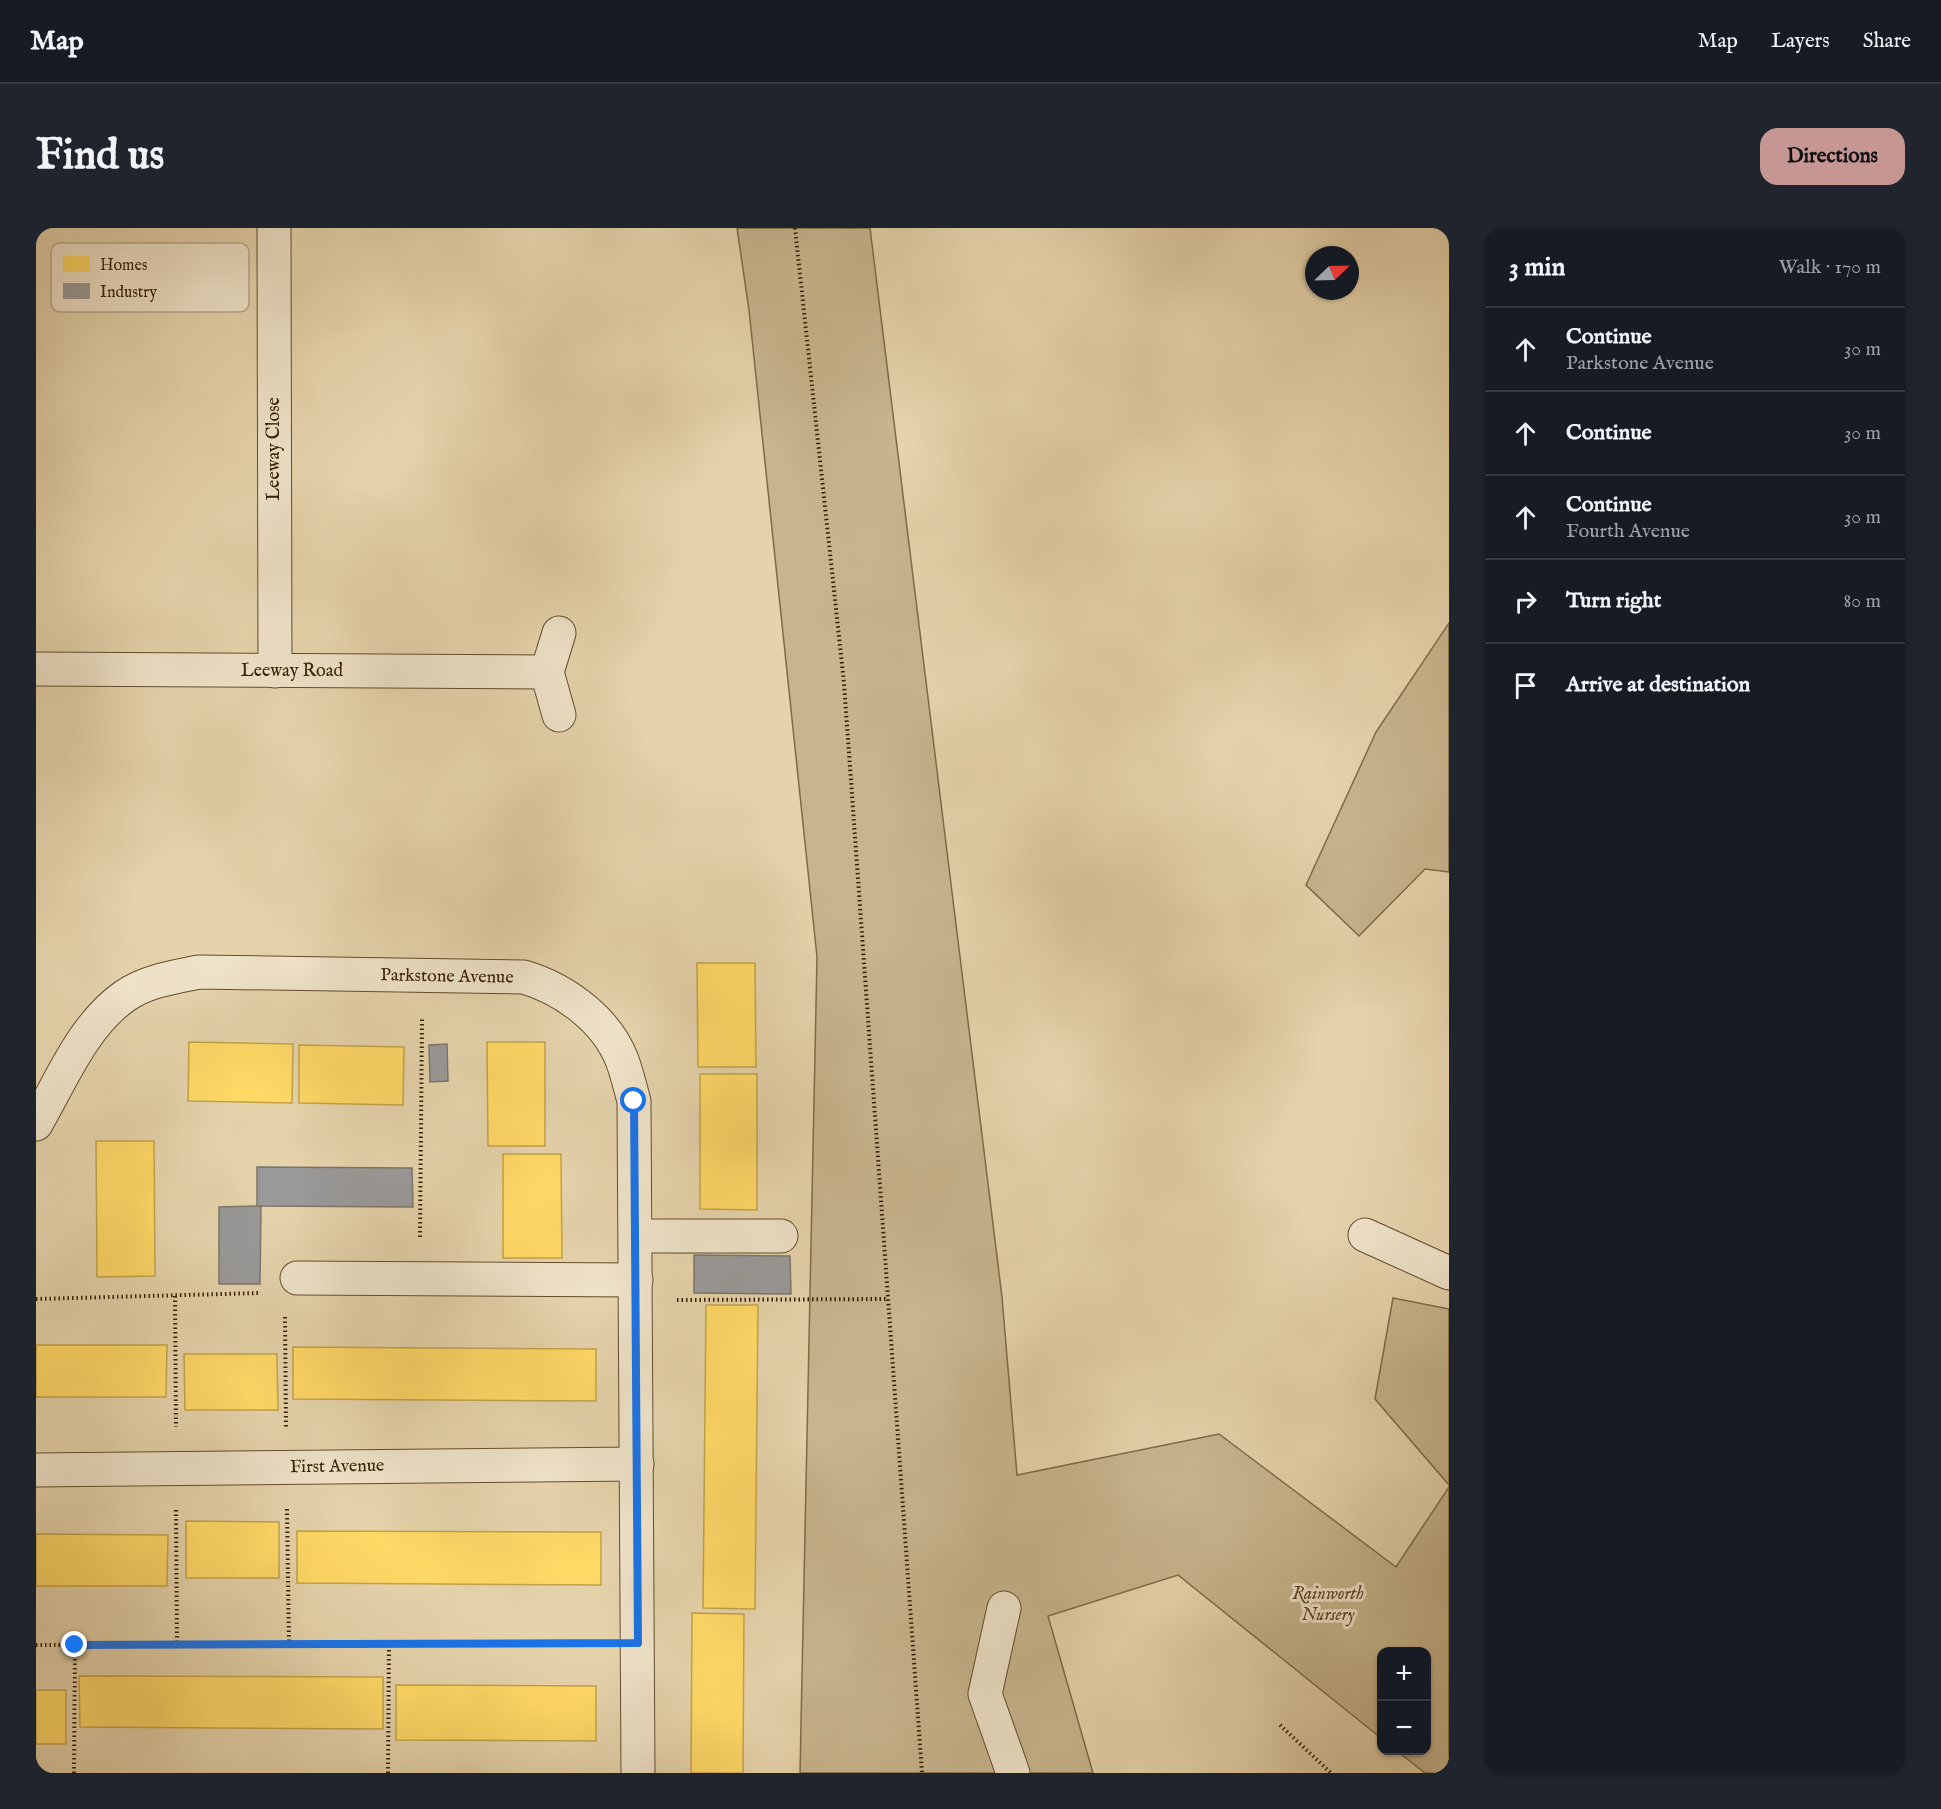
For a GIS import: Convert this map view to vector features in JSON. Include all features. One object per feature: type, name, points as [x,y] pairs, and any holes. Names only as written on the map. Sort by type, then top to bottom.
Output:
[{"type":"street","name":"Leeway Close","points":[[274,228],[275,671]]},
{"type":"street","points":[[559,633],[547,672],[559,715]]},
{"type":"street","name":"Leeway Road","points":[[36,669],[547,672]]},
{"type":"street","name":"Parkstone Avenue","points":[[36,1124],[98,1021],[126,996],[160,981],[199,972],[524,977],[547,984],[576,1004],[604,1028],[622,1059],[634,1101],[638,1773]]},
{"type":"street","points":[[1365,1235],[1449,1273]]},
{"type":"street","points":[[636,1236],[781,1236]]},
{"type":"street","points":[[297,1278],[420,1279],[636,1290]]},
{"type":"street","name":"First Avenue","points":[[36,1470],[637,1464]]},
{"type":"street","points":[[1004,1608],[985,1694],[1012,1773]]},
{"type":"path","points":[[795,228],[844,683],[922,1773]]},
{"type":"path","points":[[420,1279],[423,977]]},
{"type":"path","points":[[36,1299],[285,1293],[297,1278]]},
{"type":"path","points":[[636,1290],[887,1299]]},
{"type":"path","points":[[36,1645],[638,1643]]},
{"type":"path","points":[[388,1773],[389,1644]]},
{"type":"path","points":[[74,1773],[75,1645]]},
{"type":"path","points":[[1280,1725],[1331,1773]]},
{"type":"green space","name":"Rainworth Nursery","points":[[737,228],[870,228],[1002,1297],[1017,1475],[1219,1434],[1396,1567],[1449,1487],[1449,1773],[1425,1773],[1402,1755],[1431,1755],[1431,1647],[1377,1647],[1377,1735],[1178,1575],[1048,1616],[1093,1773],[800,1773],[817,957],[749,310]]},
{"type":"green space","points":[[1449,623],[1449,872],[1425,869],[1359,936],[1306,885],[1376,732]]},
{"type":"green space","points":[[1393,1298],[1449,1309],[1449,1485],[1375,1399]]},
{"type":"building: Homes","points":[[697,963],[755,963],[756,1067],[698,1067]]},
{"type":"building: Homes","points":[[189,1042],[293,1044],[292,1103],[188,1101]]},
{"type":"building: Homes","points":[[487,1042],[545,1042],[545,1146],[488,1146]]},
{"type":"building: Homes","points":[[299,1045],[404,1047],[403,1105],[299,1103]]},
{"type":"building: Homes","points":[[700,1074],[757,1074],[757,1210],[700,1209]]},
{"type":"building: Homes","points":[[96,1141],[154,1141],[155,1276],[97,1277]]},
{"type":"building: Homes","points":[[503,1154],[561,1154],[562,1258],[503,1258]]},
{"type":"building: Homes","points":[[706,1305],[758,1305],[755,1609],[703,1608]]},
{"type":"building: Homes","points":[[36,1345],[167,1345],[166,1397],[36,1397]]},
{"type":"building: Homes","points":[[293,1347],[596,1349],[596,1401],[293,1399]]},
{"type":"building: Homes","points":[[184,1354],[277,1354],[278,1410],[185,1410]]},
{"type":"building: Homes","points":[[186,1521],[279,1522],[279,1578],[186,1578]]},
{"type":"building: Homes","points":[[297,1531],[601,1532],[601,1585],[297,1583]]},
{"type":"building: Homes","points":[[36,1534],[168,1535],[167,1586],[36,1586]]},
{"type":"building: Homes","points":[[692,1613],[744,1614],[743,1773],[691,1773]]},
{"type":"building: Homes","points":[[79,1676],[383,1677],[383,1729],[80,1727]]},
{"type":"building: Homes","points":[[396,1685],[596,1686],[596,1741],[396,1740]]},
{"type":"building: Homes","points":[[36,1690],[66,1690],[66,1744],[36,1744]]},
{"type":"building: Industry","points":[[447,1044],[448,1081],[430,1082],[429,1045]]},
{"type":"building: Industry","points":[[257,1167],[412,1168],[413,1207],[257,1206]]},
{"type":"building: Industry","points":[[261,1206],[260,1284],[219,1284],[219,1207]]},
{"type":"building: Industry","points":[[694,1255],[790,1256],[791,1294],[694,1293]]},
{"type":"route","points":[[75,1645],[638,1643],[634,1101]]}]
